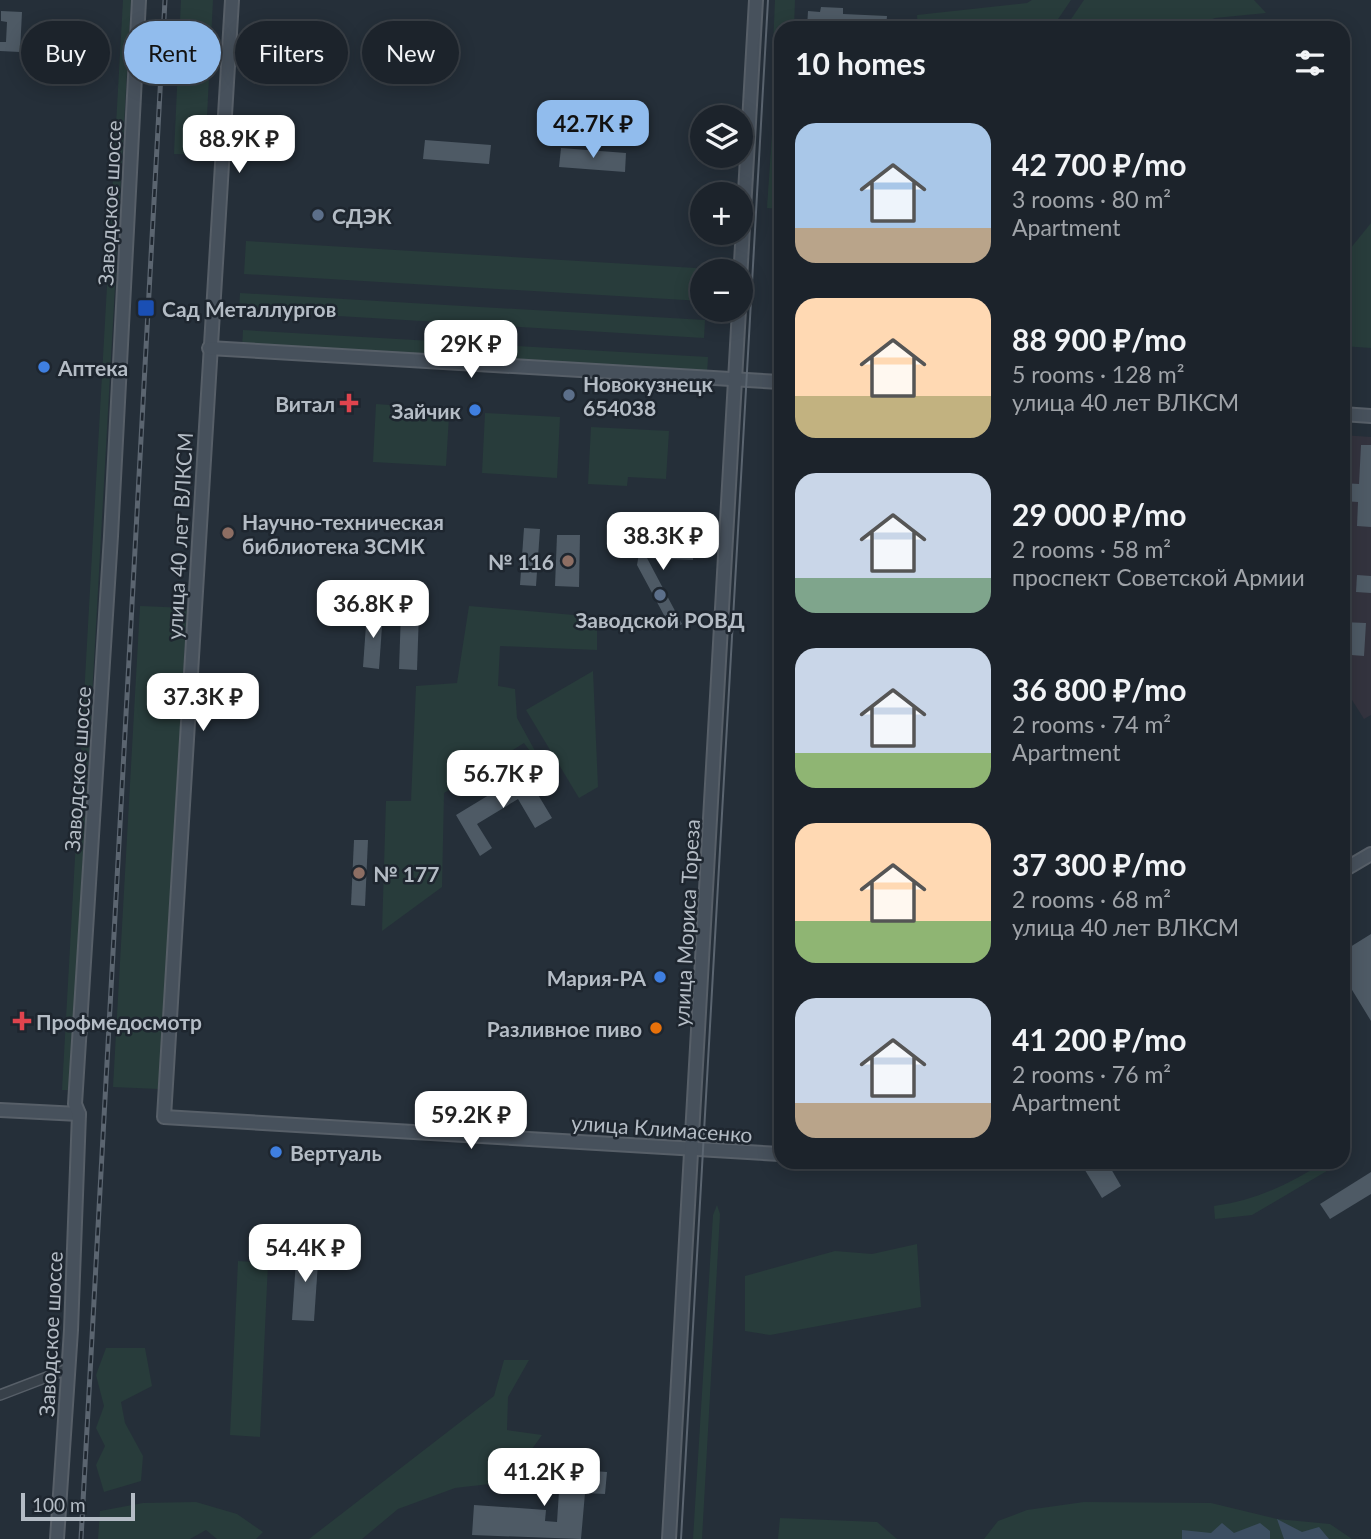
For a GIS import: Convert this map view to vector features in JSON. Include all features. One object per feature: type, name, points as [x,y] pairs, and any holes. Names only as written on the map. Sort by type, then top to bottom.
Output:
[{"type":"street","name":"Заводское шоссе","points":[[57,1539],[68,1369],[79,1114],[76,1090],[111,536],[139,0]]},
{"type":"street","name":"улица 40 лет ВЛКСМ","points":[[164,1117],[232,0]]},
{"type":"street","points":[[741,259],[756,0]]},
{"type":"street","name":"улица Мориса Тореза","points":[[669,1539],[693,1150],[737,322]]},
{"type":"street","points":[[209,348],[774,382]]},
{"type":"street","points":[[1350,415],[1371,416]]},
{"type":"street","points":[[1350,867],[1371,854]]},
{"type":"street","points":[[0,1110],[79,1114]]},
{"type":"street","name":"улица Климасенко","points":[[164,1117],[774,1154]]},
{"type":"street","points":[[0,1395],[68,1369]]},
{"type":"shaded area","points":[[1350,436],[1371,437],[1371,715],[1364,719],[1350,697]]},
{"type":"green space","points":[[123,0],[131,0],[130,21],[124,21],[124,84],[126,84],[70,1090],[62,1090]]},
{"type":"green space","points":[[181,0],[213,0],[212,21],[180,21]]},
{"type":"green space","points":[[775,0],[795,0],[794,21],[774,21]]},
{"type":"green space","points":[[1032,0],[1071,0],[1057,21],[917,21],[917,15],[1027,3]]},
{"type":"green space","points":[[1084,0],[1254,0],[1266,13],[1208,21],[1070,21]]},
{"type":"green space","points":[[774,24],[774,71],[772,71]]},
{"type":"green space","points":[[177,84],[209,84],[205,155],[174,154]]},
{"type":"green space","points":[[774,103],[774,209],[767,208]]},
{"type":"green space","points":[[1371,223],[1371,348],[1350,347],[1350,249]]},
{"type":"green space","points":[[246,241],[690,268],[690,300],[244,274]]},
{"type":"green space","points":[[240,293],[705,322],[704,338],[239,310]]},
{"type":"green space","points":[[243,330],[708,357],[707,375],[242,348]]},
{"type":"green space","points":[[376,404],[390,405],[390,413],[449,416],[446,466],[373,462]]},
{"type":"green space","points":[[485,413],[560,417],[557,478],[482,473]]},
{"type":"green space","points":[[591,427],[669,431],[666,479],[628,477],[627,486],[588,484]]},
{"type":"green space","points":[[140,606],[187,608],[160,1089],[113,1087]]},
{"type":"green space","points":[[469,606],[597,617],[597,650],[500,646],[498,686],[515,689],[517,718],[551,780],[524,743],[444,793],[442,887],[382,931],[386,801],[411,801],[416,686],[457,683]]},
{"type":"green space","points":[[593,671],[598,787],[579,798],[526,710]]},
{"type":"green space","points":[[1312,1169],[1330,1169],[1252,1215],[1215,1219],[1214,1206],[1243,1200]]},
{"type":"green space","points":[[717,1205],[720,1214],[702,1539],[693,1539],[713,1215]]},
{"type":"green space","points":[[917,1244],[921,1307],[770,1335],[745,1331],[745,1276],[835,1251],[872,1254]]},
{"type":"green space","points":[[238,1261],[268,1263],[260,1437],[230,1435]]},
{"type":"green space","points":[[106,1348],[145,1348],[152,1386],[121,1402],[125,1423],[143,1456],[141,1481],[104,1492],[96,1465],[105,1446],[96,1428],[104,1406],[96,1375]]},
{"type":"green space","points":[[504,1360],[529,1360],[508,1397],[507,1430],[542,1435],[519,1467],[498,1483],[455,1488],[398,1509],[362,1539],[309,1539],[494,1396]]},
{"type":"green space","points":[[196,1502],[237,1514],[263,1532],[256,1539],[217,1539],[206,1530],[190,1539],[98,1539],[100,1511],[143,1503]]},
{"type":"green space","points":[[1084,1502],[1211,1503],[1277,1519],[1330,1524],[1352,1539],[984,1539],[998,1521],[1027,1510]]},
{"type":"green space","points":[[780,1518],[877,1522],[897,1539],[778,1539]]},
{"type":"water","points":[[1277,1519],[1302,1532],[1319,1527],[1329,1539],[1284,1539]]},
{"type":"water","points":[[1222,1523],[1234,1533],[1260,1523],[1270,1531],[1270,1539],[1182,1539],[1182,1530],[1211,1533]]},
{"type":"building","points":[[821,7],[843,8],[843,14],[887,16],[887,21],[807,21],[808,11],[820,12]]},
{"type":"building","points":[[1,11],[22,12],[20,52],[0,51],[0,42],[6,42],[7,22],[1,21]]},
{"type":"building","points":[[425,140],[491,145],[489,164],[423,159]]},
{"type":"building","points":[[561,148],[626,153],[625,172],[559,167]]},
{"type":"building","points":[[1361,445],[1371,445],[1371,527],[1357,526],[1358,502],[1350,502],[1350,483],[1359,484]]},
{"type":"building","points":[[524,528],[540,529],[536,586],[520,585]]},
{"type":"building","name":"№ 116","points":[[557,535],[580,535],[579,587],[555,586]]},
{"type":"building","name":"Заводской РОВД","points":[[641,542],[694,542],[693,560],[647,558],[682,624],[672,630],[637,565]]},
{"type":"building","points":[[1357,575],[1371,576],[1371,593],[1356,592]]},
{"type":"building","points":[[367,611],[383,612],[379,669],[363,667]]},
{"type":"building","points":[[401,612],[419,612],[417,670],[399,669]]},
{"type":"building","points":[[1350,622],[1366,623],[1364,656],[1351,655]]},
{"type":"building","points":[[525,773],[552,818],[535,828],[518,799],[477,824],[492,848],[480,856],[456,815]]},
{"type":"building","name":"№ 177","points":[[354,840],[368,840],[365,906],[351,905]]},
{"type":"building","points":[[1371,934],[1371,1021],[1350,987],[1350,947]]},
{"type":"building","points":[[1084,1169],[1111,1169],[1121,1186],[1102,1198]]},
{"type":"building","points":[[1371,1172],[1371,1194],[1330,1219],[1320,1204]]},
{"type":"building","points":[[297,1246],[319,1248],[314,1321],[292,1320]]},
{"type":"building","points":[[539,1467],[607,1472],[605,1494],[585,1493],[581,1539],[472,1535],[474,1505],[546,1510],[545,1521],[557,1522],[559,1491],[537,1490]]},
{"type":"tram line","points":[[681,1539],[768,0]]},
{"type":"railway","points":[[81,1539],[165,0]]},
{"type":"place","name":"СДЭК","points":[[318,215]]},
{"type":"place","name":"Сад Металлургов","points":[[146,308]]},
{"type":"place","name":"Аптека","points":[[44,367]]},
{"type":"place","name":"Новокузнецк 654038","points":[[569,395]]},
{"type":"place","name":"Витал","points":[[349,403]]},
{"type":"place","name":"Зайчик","points":[[475,410]]},
{"type":"place","name":"Научно-техническая библиотека ЗСМК","points":[[228,533]]},
{"type":"place","name":"№ 116","points":[[568,561]]},
{"type":"place","name":"Заводской РОВД","points":[[660,595]]},
{"type":"place","name":"№ 177","points":[[359,873]]},
{"type":"place","name":"Мария-РА","points":[[660,977]]},
{"type":"place","name":"Профмедосмотр","points":[[22,1021]]},
{"type":"place","name":"Разливное пиво","points":[[656,1028]]},
{"type":"place","name":"Вертуаль","points":[[276,1152]]}]
